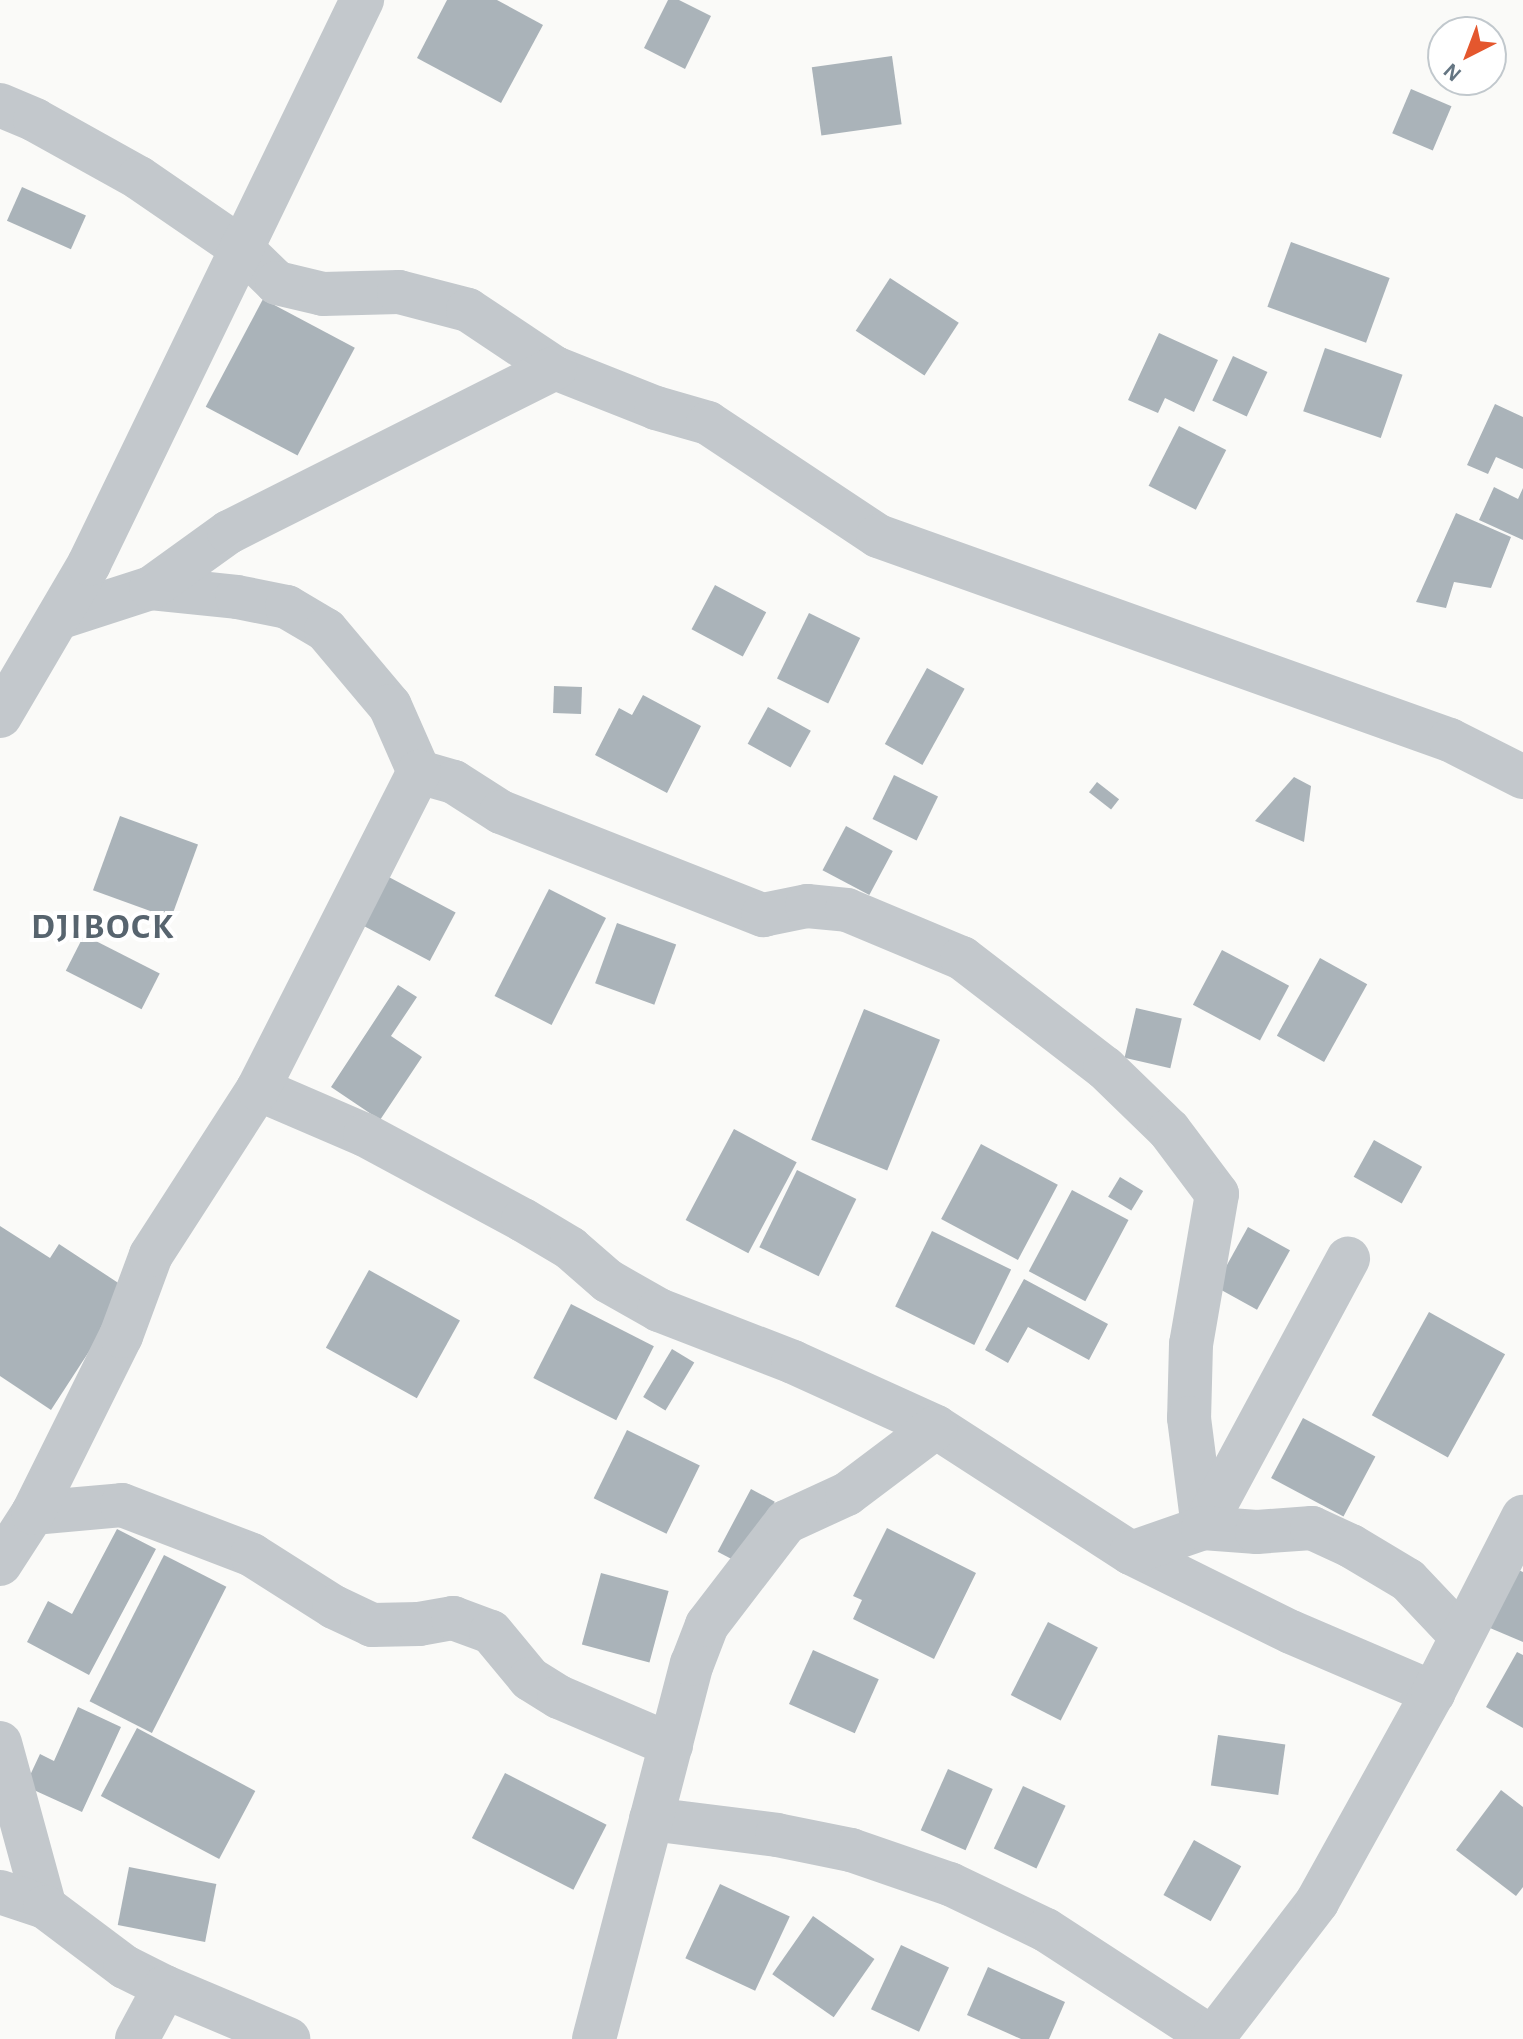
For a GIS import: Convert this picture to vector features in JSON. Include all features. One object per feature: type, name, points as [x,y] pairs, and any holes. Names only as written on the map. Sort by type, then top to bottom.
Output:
[{"type":"street","points":[[0,716],[89,564],[362,0]]},
{"type":"street","points":[[0,105],[35,120],[139,178],[241,248],[277,283],[323,294],[399,292],[468,310],[555,368],[656,408],[708,423],[878,536],[1450,740],[1523,777]]},
{"type":"street","points":[[58,618],[151,588],[229,532],[555,368]]},
{"type":"street","points":[[151,588],[237,597],[287,607],[326,630],[390,706],[419,772]]},
{"type":"street","points":[[0,1564],[33,1513],[121,1336],[151,1255],[258,1089],[419,772]]},
{"type":"street","points":[[419,772],[454,782],[501,812],[763,915],[807,906],[847,910],[962,958],[1105,1068],[1169,1130],[1217,1194],[1191,1344],[1189,1418],[1203,1528]]},
{"type":"street","points":[[258,1089],[365,1135],[523,1220],[570,1248],[608,1281],[659,1310],[793,1362],[936,1427],[1131,1553],[1291,1632],[1433,1693]]},
{"type":"street","points":[[1203,1528],[1348,1259]]},
{"type":"street","points":[[594,2039],[692,1664],[707,1625],[786,1522],[847,1494],[936,1427]]},
{"type":"street","points":[[33,1513],[122,1505],[252,1555],[334,1607],[372,1625],[419,1624],[453,1618],[491,1632],[530,1679],[559,1697],[671,1745]]},
{"type":"street","points":[[651,1819],[777,1835],[851,1850],[950,1884],[1046,1930],[1212,2039],[1317,1902],[1433,1693],[1523,1517]]},
{"type":"street","points":[[1131,1553],[1203,1528],[1257,1532],[1312,1528],[1351,1546],[1408,1580],[1461,1636]]},
{"type":"street","points":[[0,1743],[45,1907]]},
{"type":"street","points":[[0,1892],[45,1907],[125,1967],[288,2039]]},
{"type":"street","points":[[137,2039],[165,1987]]},
{"type":"building","points":[[447,0],[497,0],[543,25],[501,103],[417,58]]},
{"type":"building","points":[[668,0],[679,0],[711,16],[685,69],[644,48]]},
{"type":"building","points":[[892,56],[902,124],[821,136],[812,67]]},
{"type":"building","points":[[1411,89],[1452,106],[1433,150],[1392,133]]},
{"type":"building","points":[[22,187],[86,215],[71,249],[7,221]]},
{"type":"building","points":[[1291,242],[1390,278],[1366,343],[1267,307]]},
{"type":"building","points":[[890,278],[959,323],[924,375],[856,331]]},
{"type":"building","points":[[263,299],[355,348],[298,456],[206,407]]},
{"type":"building","points":[[1159,333],[1218,360],[1194,412],[1165,398],[1158,413],[1128,400]]},
{"type":"building","points":[[1325,348],[1403,375],[1381,438],[1303,411]]},
{"type":"building","points":[[1233,356],[1267,372],[1247,416],[1212,400]]},
{"type":"building","points":[[1495,404],[1523,417],[1523,469],[1496,457],[1488,474],[1467,465]]},
{"type":"building","points":[[1179,426],[1226,450],[1196,510],[1149,486]]},
{"type":"building","points":[[1494,487],[1518,499],[1523,488],[1523,540],[1479,520]]},
{"type":"building","points":[[1456,513],[1511,537],[1491,588],[1454,582],[1446,608],[1416,602]]},
{"type":"building","points":[[715,585],[766,612],[743,656],[692,629]]},
{"type":"building","points":[[809,613],[860,638],[828,704],[777,679]]},
{"type":"building","points":[[927,668],[965,689],[922,765],[885,744]]},
{"type":"building","points":[[554,686],[582,687],[581,714],[553,713]]},
{"type":"building","points":[[643,695],[701,726],[667,793],[595,755],[619,708],[632,715]]},
{"type":"building","points":[[768,707],[811,731],[790,767],[748,744]]},
{"type":"building","points":[[894,775],[938,796],[917,841],[873,819]]},
{"type":"building","points":[[1294,777],[1311,786],[1304,842],[1255,821]]},
{"type":"building","points":[[1097,782],[1119,799],[1111,809],[1089,792]]},
{"type":"building","points":[[120,816],[198,844],[171,919],[93,890]]},
{"type":"building","points":[[846,826],[893,851],[869,895],[823,870]]},
{"type":"building","points":[[385,875],[456,913],[430,961],[359,924]]},
{"type":"building","points":[[549,889],[606,918],[552,1025],[495,996]]},
{"type":"building","points":[[617,923],[676,945],[654,1005],[595,983]]},
{"type":"building","points":[[84,935],[160,974],[142,1009],[66,971]]},
{"type":"building","points":[[1222,950],[1289,986],[1260,1040],[1193,1005]]},
{"type":"building","points":[[1320,958],[1367,984],[1324,1062],[1277,1036]]},
{"type":"building","points":[[398,985],[417,997],[391,1036],[422,1057],[380,1120],[331,1087]]},
{"type":"building","points":[[1136,1008],[1182,1019],[1170,1068],[1125,1058]]},
{"type":"building","points":[[864,1009],[940,1040],[887,1170],[811,1140]]},
{"type":"building","points":[[734,1129],[797,1162],[748,1253],[686,1220]]},
{"type":"building","points":[[1374,1140],[1422,1167],[1402,1203],[1354,1177]]},
{"type":"building","points":[[981,1144],[1058,1185],[1018,1260],[941,1219]]},
{"type":"building","points":[[797,1170],[856,1199],[819,1276],[759,1247]]},
{"type":"building","points":[[1120,1177],[1143,1191],[1131,1211],[1108,1197]]},
{"type":"building","points":[[1072,1190],[1129,1220],[1085,1301],[1029,1271]]},
{"type":"building","points":[[0,1226],[50,1258],[59,1244],[129,1290],[51,1410],[0,1376]]},
{"type":"building","points":[[1248,1227],[1290,1250],[1257,1310],[1215,1286]]},
{"type":"building","points":[[932,1231],[1011,1270],[974,1345],[895,1306]]},
{"type":"building","points":[[369,1270],[460,1320],[417,1398],[326,1348]]},
{"type":"building","points":[[1024,1279],[1108,1324],[1089,1360],[1028,1327],[1008,1363],[985,1350]]},
{"type":"building","points":[[571,1304],[654,1346],[616,1420],[533,1378]]},
{"type":"building","points":[[1429,1312],[1505,1354],[1448,1457],[1372,1415]]},
{"type":"building","points":[[672,1349],[694,1362],[665,1410],[643,1397]]},
{"type":"building","points":[[1303,1418],[1375,1456],[1343,1517],[1271,1478]]},
{"type":"building","points":[[627,1430],[700,1466],[666,1534],[594,1498]]},
{"type":"building","points":[[751,1489],[775,1502],[742,1564],[718,1552]]},
{"type":"building","points":[[887,1528],[976,1573],[934,1659],[853,1619],[862,1600],[853,1596]]},
{"type":"building","points":[[117,1529],[156,1549],[89,1675],[27,1642],[48,1601],[72,1614]]},
{"type":"building","points":[[164,1555],[226,1587],[152,1733],[90,1701]]},
{"type":"building","points":[[1516,1569],[1523,1572],[1523,1642],[1490,1628]]},
{"type":"building","points":[[601,1573],[669,1591],[649,1663],[582,1644]]},
{"type":"building","points":[[1048,1622],[1098,1647],[1061,1720],[1011,1695]]},
{"type":"building","points":[[813,1650],[879,1679],[855,1733],[789,1704]]},
{"type":"building","points":[[1517,1652],[1523,1655],[1523,1728],[1486,1707]]},
{"type":"building","points":[[78,1707],[121,1727],[82,1812],[25,1786],[40,1754],[54,1761]]},
{"type":"building","points":[[137,1728],[255,1791],[219,1859],[101,1796]]},
{"type":"building","points":[[1218,1735],[1285,1744],[1278,1795],[1211,1786]]},
{"type":"building","points":[[948,1769],[993,1789],[966,1850],[921,1830]]},
{"type":"building","points":[[505,1773],[607,1825],[573,1890],[472,1838]]},
{"type":"building","points":[[1023,1786],[1066,1806],[1036,1868],[994,1849]]},
{"type":"building","points":[[1501,1790],[1523,1807],[1523,1887],[1516,1896],[1456,1850]]},
{"type":"building","points":[[1194,1840],[1241,1866],[1211,1921],[1163,1895]]},
{"type":"building","points":[[129,1867],[216,1884],[205,1942],[118,1925]]},
{"type":"building","points":[[720,1884],[790,1917],[755,1991],[685,1958]]},
{"type":"building","points":[[813,1916],[874,1959],[834,2017],[772,1974]]},
{"type":"building","points":[[901,1945],[949,1967],[919,2032],[871,2009]]},
{"type":"building","points":[[988,1967],[1065,2002],[1049,2039],[1021,2039],[967,2015]]},
{"type":"district","name":"DJIBOCK","points":[[103,928]]}]
